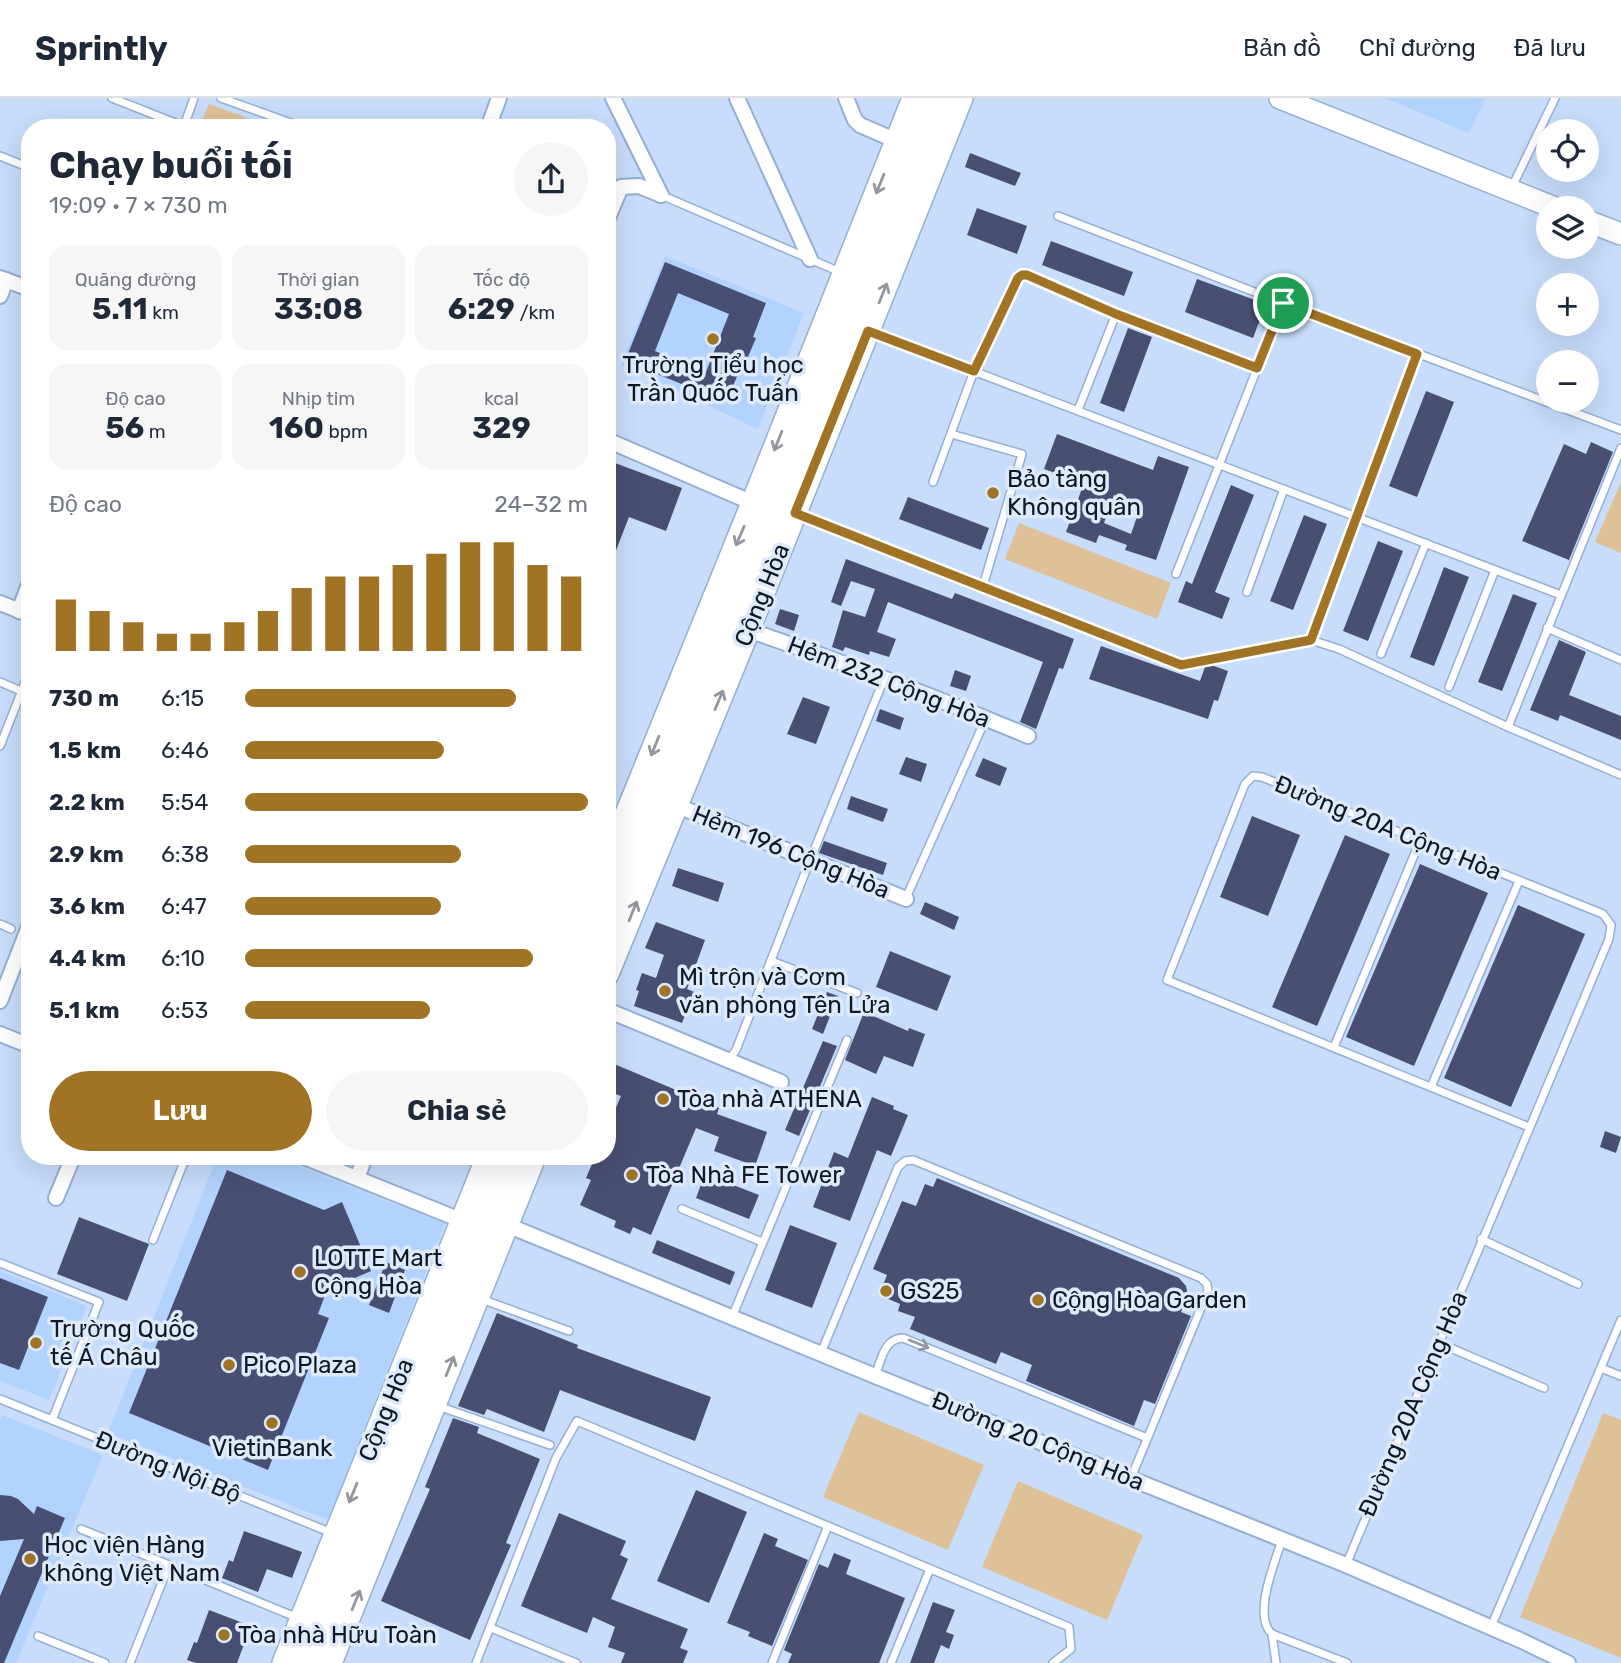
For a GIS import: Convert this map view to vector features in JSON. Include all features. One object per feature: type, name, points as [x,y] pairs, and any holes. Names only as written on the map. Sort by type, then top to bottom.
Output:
[{"type":"main road","name":"Cộng Hòa","points":[[616,952],[748,630],[774,507],[844,274],[914,98]]},
{"type":"main road","points":[[774,507],[938,98]]},
{"type":"main road","name":"Cộng Hòa","points":[[616,841],[774,507],[868,331],[961,98]]},
{"type":"main road","points":[[1280,98],[1536,201]]},
{"type":"main road","points":[[1599,226],[1621,234]]},
{"type":"main road","name":"Cộng Hòa","points":[[616,898],[774,507]]},
{"type":"main road","name":"Cộng Hòa","points":[[284,1663],[485,1165]]},
{"type":"main road","name":"Cộng Hòa","points":[[307,1663],[509,1165]]},
{"type":"main road","name":"Cộng Hòa","points":[[330,1663],[531,1165]]},
{"type":"street","points":[[491,119],[499,98]]},
{"type":"street","points":[[614,98],[661,195]]},
{"type":"street","points":[[737,98],[810,259]]},
{"type":"street","points":[[846,98],[855,120],[860,125],[897,141]]},
{"type":"street","points":[[616,186],[639,186],[661,195]]},
{"type":"street","points":[[0,296],[3,279],[21,286]]},
{"type":"street","points":[[616,444],[774,507]]},
{"type":"street","points":[[0,603],[21,612]]},
{"type":"street","name":"Hẻm 232 Cộng Hòa","points":[[748,630],[884,678],[1028,736]]},
{"type":"street","name":"Hẻm 196 Cộng Hòa","points":[[675,805],[906,899]]},
{"type":"street","points":[[0,1000],[21,947]]},
{"type":"street","points":[[616,1014],[781,1082]]},
{"type":"street","points":[[0,1034],[21,1042]]},
{"type":"street","points":[[56,1198],[69,1165]]},
{"type":"street","points":[[324,1165],[463,1221]]},
{"type":"street","points":[[357,1178],[362,1165]]},
{"type":"street","name":"Đường 20 Cộng Hòa","points":[[507,1224],[875,1376],[1346,1565],[1568,1663]]},
{"type":"lane","points":[[112,98],[166,119]]},
{"type":"lane","points":[[188,119],[194,98]]},
{"type":"lane","points":[[221,98],[280,119]]},
{"type":"lane","points":[[1510,191],[1555,98]]},
{"type":"lane","points":[[0,156],[21,164]]},
{"type":"lane","points":[[661,195],[844,274]]},
{"type":"lane","points":[[1058,216],[1621,430]]},
{"type":"lane","points":[[933,482],[974,371],[1018,278],[1022,275],[1257,368]]},
{"type":"lane","points":[[1176,574],[1283,303]]},
{"type":"lane","points":[[1078,410],[1116,314]]},
{"type":"lane","points":[[868,331],[1561,595]]},
{"type":"lane","points":[[1311,640],[1417,354]]},
{"type":"lane","points":[[951,434],[1022,454],[983,586]]},
{"type":"lane","points":[[1508,727],[1621,448]]},
{"type":"lane","points":[[1247,592],[1284,488]]},
{"type":"lane","points":[[774,507],[1181,665],[1311,640],[1339,649],[1508,727],[1621,775]]},
{"type":"lane","points":[[1381,654],[1426,543]]},
{"type":"lane","points":[[1449,687],[1495,570]]},
{"type":"lane","points":[[1547,628],[1621,660]]},
{"type":"lane","points":[[729,1061],[736,1050],[884,678]]},
{"type":"lane","points":[[0,682],[21,691]]},
{"type":"lane","points":[[0,746],[21,694]]},
{"type":"lane","points":[[906,899],[986,718]]},
{"type":"lane","name":"Đường 20A Cộng Hòa","points":[[1346,1565],[1609,939],[1611,925],[1603,914],[1262,777],[1253,776],[1245,784],[1167,979],[1529,1127]]},
{"type":"lane","points":[[1334,1047],[1420,841]]},
{"type":"lane","points":[[1431,1087],[1519,881]]},
{"type":"lane","points":[[0,924],[11,929]]},
{"type":"lane","points":[[771,961],[858,993]]},
{"type":"lane","points":[[732,1317],[847,1040]]},
{"type":"lane","points":[[821,1353],[898,1167],[905,1161],[913,1160],[1201,1278],[1207,1284],[1209,1292],[1131,1478]]},
{"type":"lane","points":[[153,1240],[183,1165]]},
{"type":"lane","points":[[682,1209],[762,1242]]},
{"type":"lane","points":[[1481,1239],[1578,1284]]},
{"type":"lane","points":[[0,1263],[99,1302],[52,1420]]},
{"type":"lane","points":[[477,1297],[569,1331]]},
{"type":"lane","points":[[1490,1628],[1621,1320]]},
{"type":"lane","points":[[875,1376],[891,1340],[903,1338],[1147,1438]]},
{"type":"lane","points":[[1439,1343],[1544,1388]]},
{"type":"lane","points":[[1601,1368],[1621,1376]]},
{"type":"lane","name":"Đường Nội Bộ","points":[[0,1399],[336,1535]]},
{"type":"lane","points":[[434,1405],[550,1445]]},
{"type":"lane","points":[[476,1663],[556,1458],[577,1421],[1069,1627],[1072,1649],[1053,1663]]},
{"type":"lane","points":[[772,1663],[828,1526]]},
{"type":"lane","points":[[81,1530],[302,1619]]},
{"type":"lane","points":[[1282,1539],[1265,1599],[1266,1629],[1272,1634],[1348,1663]]},
{"type":"lane","points":[[130,1663],[169,1565]]},
{"type":"lane","points":[[891,1663],[930,1569]]},
{"type":"lane","points":[[491,1628],[576,1663]]},
{"type":"lane","points":[[1272,1634],[1276,1663]]},
{"type":"lane","points":[[38,1636],[105,1663]]},
{"type":"shaded area","points":[[1384,98],[1486,98],[1469,133]]},
{"type":"shaded area","points":[[209,104],[250,119],[202,119]]},
{"type":"shaded area","name":"Trường Tiểu học Trần Quốc Tuấn","points":[[665,256],[804,313],[758,429],[621,365]]},
{"type":"shaded area","points":[[1621,482],[1621,553],[1595,542]]},
{"type":"shaded area","points":[[1019,523],[1171,583],[1157,619],[1005,559]]},
{"type":"shaded area","points":[[214,1165],[295,1165],[445,1224],[328,1520],[108,1433]]},
{"type":"shaded area","name":"Trường Quốc tế Á Châu","points":[[0,1271],[87,1306],[49,1400],[0,1381]]},
{"type":"shaded area","points":[[859,1412],[984,1465],[948,1550],[823,1497]]},
{"type":"shaded area","points":[[1603,1413],[1621,1420],[1621,1658],[1520,1617]]},
{"type":"shaded area","name":"Học viện Hàng không Việt Nam","points":[[2,1415],[103,1455],[16,1663],[0,1663]]},
{"type":"shaded area","points":[[1018,1481],[1143,1535],[1107,1620],[982,1567]]},
{"type":"building","points":[[970,153],[1021,173],[1015,186],[965,167]]},
{"type":"building","points":[[977,208],[1027,226],[1017,254],[967,235]]},
{"type":"building","points":[[1051,241],[1133,272],[1124,296],[1042,265]]},
{"type":"building","points":[[665,262],[766,303],[753,337],[756,338],[726,402],[625,361]],"holes":[[[678,293],[729,314],[706,372],[655,351]]]},
{"type":"building","points":[[1197,279],[1266,304],[1253,338],[1185,312]]},
{"type":"building","points":[[1128,328],[1152,337],[1124,412],[1100,403]]},
{"type":"building","points":[[1426,391],[1454,402],[1417,497],[1389,486]]},
{"type":"building","points":[[1057,434],[1153,470],[1158,456],[1189,467],[1156,560],[1125,550],[1127,545],[1099,535],[1096,543],[1066,532],[1084,483],[1044,469]],"holes":[[[1114,495],[1141,505],[1131,534],[1104,523]]]},
{"type":"building","points":[[1591,442],[1613,452],[1569,560],[1522,541],[1564,444],[1586,454]]},
{"type":"building","points":[[616,463],[682,488],[666,531],[629,517],[616,550]]},
{"type":"building","points":[[1231,485],[1254,495],[1215,592],[1230,598],[1222,619],[1178,602],[1186,581],[1192,584]]},
{"type":"building","points":[[908,497],[989,528],[981,550],[899,519]]},
{"type":"building","points":[[1304,515],[1327,524],[1293,610],[1270,601]]},
{"type":"building","points":[[1378,541],[1403,551],[1368,641],[1343,631]]},
{"type":"building","points":[[846,559],[952,599],[955,593],[1074,639],[1063,669],[1059,668],[1036,729],[1020,722],[1043,662],[888,602],[877,632],[896,639],[889,657],[870,651],[869,655],[845,647],[843,651],[832,647],[843,610],[865,617],[875,589],[851,581],[841,606],[831,602]]},
{"type":"building","points":[[1444,567],[1469,577],[1434,666],[1410,657]]},
{"type":"building","points":[[1513,594],[1537,603],[1502,691],[1478,682]]},
{"type":"building","points":[[780,609],[799,615],[794,631],[775,624]]},
{"type":"building","points":[[1559,640],[1586,652],[1569,695],[1621,716],[1621,740],[1560,715],[1558,721],[1530,710]]},
{"type":"building","points":[[1101,646],[1200,681],[1205,667],[1211,665],[1228,671],[1218,701],[1214,700],[1208,719],[1089,679]]},
{"type":"building","points":[[955,670],[971,676],[966,691],[950,686]]},
{"type":"building","points":[[803,697],[830,707],[816,744],[787,734]]},
{"type":"building","points":[[880,709],[904,718],[900,730],[876,721]]},
{"type":"building","points":[[906,757],[927,764],[921,782],[899,774]]},
{"type":"building","points":[[983,758],[1007,768],[1000,786],[975,776]]},
{"type":"building","points":[[851,796],[888,809],[883,822],[847,809]]},
{"type":"building","points":[[1252,816],[1300,835],[1268,916],[1220,897]]},
{"type":"building","points":[[1345,835],[1390,854],[1317,1026],[1272,1007]]},
{"type":"building","points":[[824,841],[887,863],[883,875],[819,853]]},
{"type":"building","points":[[1420,864],[1488,893],[1414,1066],[1346,1037]]},
{"type":"building","points":[[678,868],[724,883],[718,902],[672,886]]},
{"type":"building","points":[[925,902],[959,917],[954,930],[920,914]]},
{"type":"building","points":[[1518,905],[1585,934],[1511,1107],[1444,1078]]},
{"type":"building","points":[[656,922],[705,940],[687,989],[694,992],[682,1023],[634,1006],[642,973],[656,978],[664,955],[645,948]]},
{"type":"building","points":[[890,951],[951,976],[937,1011],[876,987]]},
{"type":"building","points":[[827,992],[838,996],[823,1034],[812,1029]]},
{"type":"building","points":[[864,1012],[908,1031],[909,1028],[925,1034],[913,1067],[884,1056],[876,1074],[845,1060]]},
{"type":"building","points":[[823,1041],[837,1046],[799,1136],[785,1130]]},
{"type":"building","points":[[616,1065],[719,1108],[717,1114],[767,1132],[755,1166],[714,1151],[719,1137],[696,1128],[651,1235],[633,1227],[630,1234],[614,1227],[616,1221],[580,1205],[591,1180],[586,1178],[592,1165],[616,1165],[616,1107],[621,1096],[616,1094]]},
{"type":"building","points":[[872,1097],[908,1115],[891,1156],[877,1150],[850,1221],[813,1207],[834,1152],[848,1158]]},
{"type":"building","points":[[1605,1131],[1621,1137],[1616,1153],[1600,1147]]},
{"type":"building","name":"Pico Plaza","points":[[227,1170],[324,1210],[342,1202],[371,1271],[327,1290],[318,1314],[329,1318],[268,1470],[129,1413]]},
{"type":"building","points":[[705,1174],[759,1195],[749,1219],[696,1198]]},
{"type":"building","name":"Cộng Hòa Garden","points":[[937,1178],[1179,1278],[1186,1286],[1188,1295],[1181,1312],[1191,1316],[1155,1404],[1144,1400],[1134,1426],[1026,1381],[1032,1365],[1001,1352],[996,1364],[910,1329],[915,1317],[898,1311],[900,1304],[879,1295],[887,1275],[873,1269],[902,1201],[916,1206],[925,1184],[933,1187]]},
{"type":"building","points":[[79,1217],[149,1244],[127,1301],[57,1274]]},
{"type":"building","points":[[790,1225],[837,1243],[812,1308],[765,1290]]},
{"type":"building","points":[[657,1240],[735,1272],[730,1285],[652,1253]]},
{"type":"building","points":[[386,1262],[405,1270],[389,1313],[369,1305]]},
{"type":"building","points":[[0,1278],[48,1297],[19,1370],[0,1363]]},
{"type":"building","points":[[497,1313],[578,1345],[577,1348],[711,1397],[695,1441],[560,1390],[544,1432],[487,1409],[484,1415],[458,1406]]},
{"type":"building","points":[[453,1418],[479,1427],[477,1433],[540,1459],[506,1543],[511,1545],[470,1640],[381,1601],[430,1489],[425,1487]]},
{"type":"building","points":[[696,1490],[747,1512],[709,1603],[657,1581]]},
{"type":"building","points":[[0,1495],[18,1499],[34,1514],[37,1506],[65,1518],[4,1663],[0,1663],[0,1596],[24,1539],[0,1541]]},
{"type":"building","points":[[559,1513],[626,1541],[620,1555],[628,1559],[611,1599],[688,1629],[680,1648],[688,1651],[683,1663],[621,1663],[625,1653],[608,1647],[615,1627],[593,1617],[587,1633],[521,1606]]},
{"type":"building","points":[[244,1531],[302,1552],[292,1578],[267,1569],[258,1592],[222,1578],[229,1560],[233,1562]]},
{"type":"building","points":[[764,1533],[778,1539],[775,1546],[808,1560],[772,1646],[748,1636],[750,1632],[727,1623]]},
{"type":"building","points":[[834,1553],[851,1560],[846,1574],[905,1598],[879,1663],[788,1663],[792,1654],[784,1650],[819,1564],[828,1568]]},
{"type":"building","points":[[933,1602],[955,1610],[946,1632],[954,1635],[949,1649],[941,1645],[934,1663],[910,1663]]},
{"type":"building","name":"Tòa nhà Hữu Toàn","points":[[209,1610],[251,1626],[237,1663],[196,1663],[187,1660],[194,1642],[197,1643]]},
{"type":"place","name":"Trường Tiểu học Trần Quốc Tuấn","points":[[713,339]]},
{"type":"place","name":"Bảo tàng Không quân","points":[[993,493]]},
{"type":"place","name":"Mì trộn và Cơm văn phòng Tên Lửa","points":[[665,991]]},
{"type":"place","name":"Tòa nhà ATHENA","points":[[663,1099]]},
{"type":"place","name":"Tòa Nhà FE Tower","points":[[632,1175]]},
{"type":"place","name":"LOTTE Mart Cộng Hòa","points":[[300,1272]]},
{"type":"place","name":"GS25","points":[[886,1291]]},
{"type":"place","name":"Cộng Hòa Garden","points":[[1038,1300]]},
{"type":"place","name":"Trường Quốc tế Á Châu","points":[[36,1343]]},
{"type":"place","name":"Pico Plaza","points":[[229,1365]]},
{"type":"place","name":"VietinBank","points":[[272,1423]]},
{"type":"place","name":"Học viện Hàng không Việt Nam","points":[[30,1559]]},
{"type":"place","name":"Tòa nhà Hữu Toàn","points":[[224,1635]]},
{"type":"route","points":[[1027,275],[1116,314],[1257,368],[1283,303],[1417,354],[1311,640],[1181,665],[795,513],[868,331],[974,371],[1018,278],[1027,275]]}]
